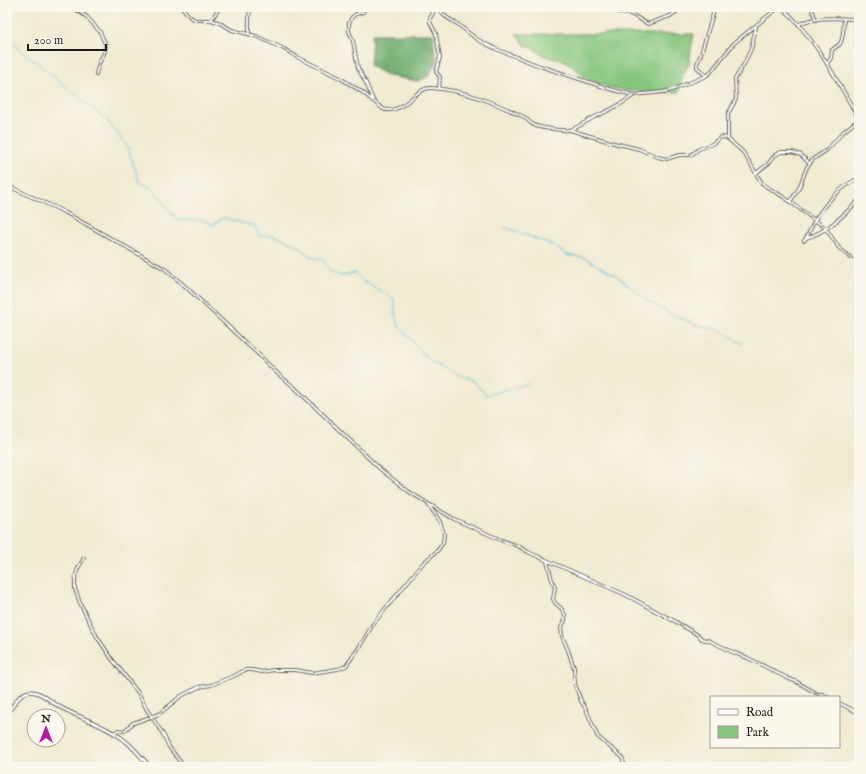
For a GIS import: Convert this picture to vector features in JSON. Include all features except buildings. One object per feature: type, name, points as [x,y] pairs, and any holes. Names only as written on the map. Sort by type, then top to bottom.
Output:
[{"type":"street","points":[[72,7],[88,17],[100,32],[106,45],[96,74]]},
{"type":"street","points":[[182,7],[195,20],[211,20],[218,22],[232,30],[256,36],[284,49],[340,78],[387,111],[394,110],[409,102],[424,89],[430,88],[460,92],[481,98],[525,118],[538,127],[569,130],[614,144],[639,149],[666,159],[680,155],[691,155],[700,148],[712,144],[721,137],[728,138]]},
{"type":"street","points":[[211,20],[220,7]]},
{"type":"street","points":[[249,34],[251,7]]},
{"type":"street","points":[[366,7],[363,12],[352,17],[349,31],[354,46],[358,68],[366,82],[373,101]]},
{"type":"street","points":[[439,89],[440,77],[436,72],[440,51],[437,44],[436,34],[430,22],[430,18],[435,7],[446,17],[478,40],[496,49],[591,84],[634,95],[672,90],[706,76],[734,44],[756,26],[784,8],[812,41],[859,119],[843,132],[827,150],[813,160],[805,169],[797,193],[790,202]]},
{"type":"street","points":[[615,7],[616,11],[631,14],[648,24],[670,16],[678,10],[678,7]]},
{"type":"street","points":[[706,76],[697,67],[697,64],[715,7]]},
{"type":"street","points":[[811,7],[816,20]]},
{"type":"street","points":[[827,64],[831,58],[832,50],[841,42],[844,19]]},
{"type":"street","points":[[799,24],[816,20],[844,19],[858,19],[859,22]]},
{"type":"street","points":[[756,26],[751,49],[735,79],[736,98],[728,114],[728,138],[743,152],[761,182],[826,229],[838,248],[851,258]]},
{"type":"street","points":[[569,130],[620,105],[634,95]]},
{"type":"street","points":[[756,173],[768,164],[775,155],[781,152],[792,152],[801,155],[810,164]]},
{"type":"street","points":[[804,241],[815,220],[828,202],[846,186],[859,178]]},
{"type":"street","points":[[7,185],[49,204],[166,269],[279,375],[293,386],[380,469],[397,483],[427,503],[454,519],[626,595],[676,622],[702,639],[710,641],[748,658],[789,680],[795,681],[817,694],[824,696]]},
{"type":"street","points":[[806,238],[826,229],[842,217],[859,200]]},
{"type":"street","points":[[114,733],[116,731],[124,731],[133,723],[159,714],[181,696],[199,687],[234,676],[245,670],[260,672],[274,670],[296,670],[312,673],[338,669],[346,666],[373,624],[423,563],[437,551],[443,543],[444,534],[438,517],[427,503]]},
{"type":"street","points":[[84,558],[78,568],[75,579],[75,589],[80,602],[97,637],[139,694],[171,750],[184,767]]},
{"type":"street","points":[[547,560],[555,587],[553,599],[565,615],[566,620],[561,628],[562,636],[574,668],[575,684],[580,699],[598,737],[622,758],[625,767]]},
{"type":"street","points":[[7,714],[23,694],[30,692],[40,693],[48,700],[70,713],[100,725],[114,733],[123,739],[151,767]]},
{"type":"street","points":[[840,703],[859,713]]},
{"type":"green space","points":[[372,34],[433,34],[437,62],[428,77],[418,81],[388,76],[370,66]]},
{"type":"green space","points":[[516,34],[694,34],[689,64],[683,75],[679,92],[640,92],[608,87],[586,78],[565,61],[543,55],[525,45]]},
{"type":"waterway","points":[[7,39],[107,120],[128,148],[139,181],[154,190],[177,220],[203,220],[213,225],[223,218],[255,226],[259,236],[274,235],[296,245],[312,257],[322,259],[331,272],[341,276],[355,273],[364,282],[394,299],[398,325],[430,361],[462,379],[473,381],[486,395],[528,384]]},
{"type":"waterway","points":[[505,227],[554,246],[567,255],[585,258],[616,275],[648,301],[675,316],[697,325],[719,330],[743,344]]}]
